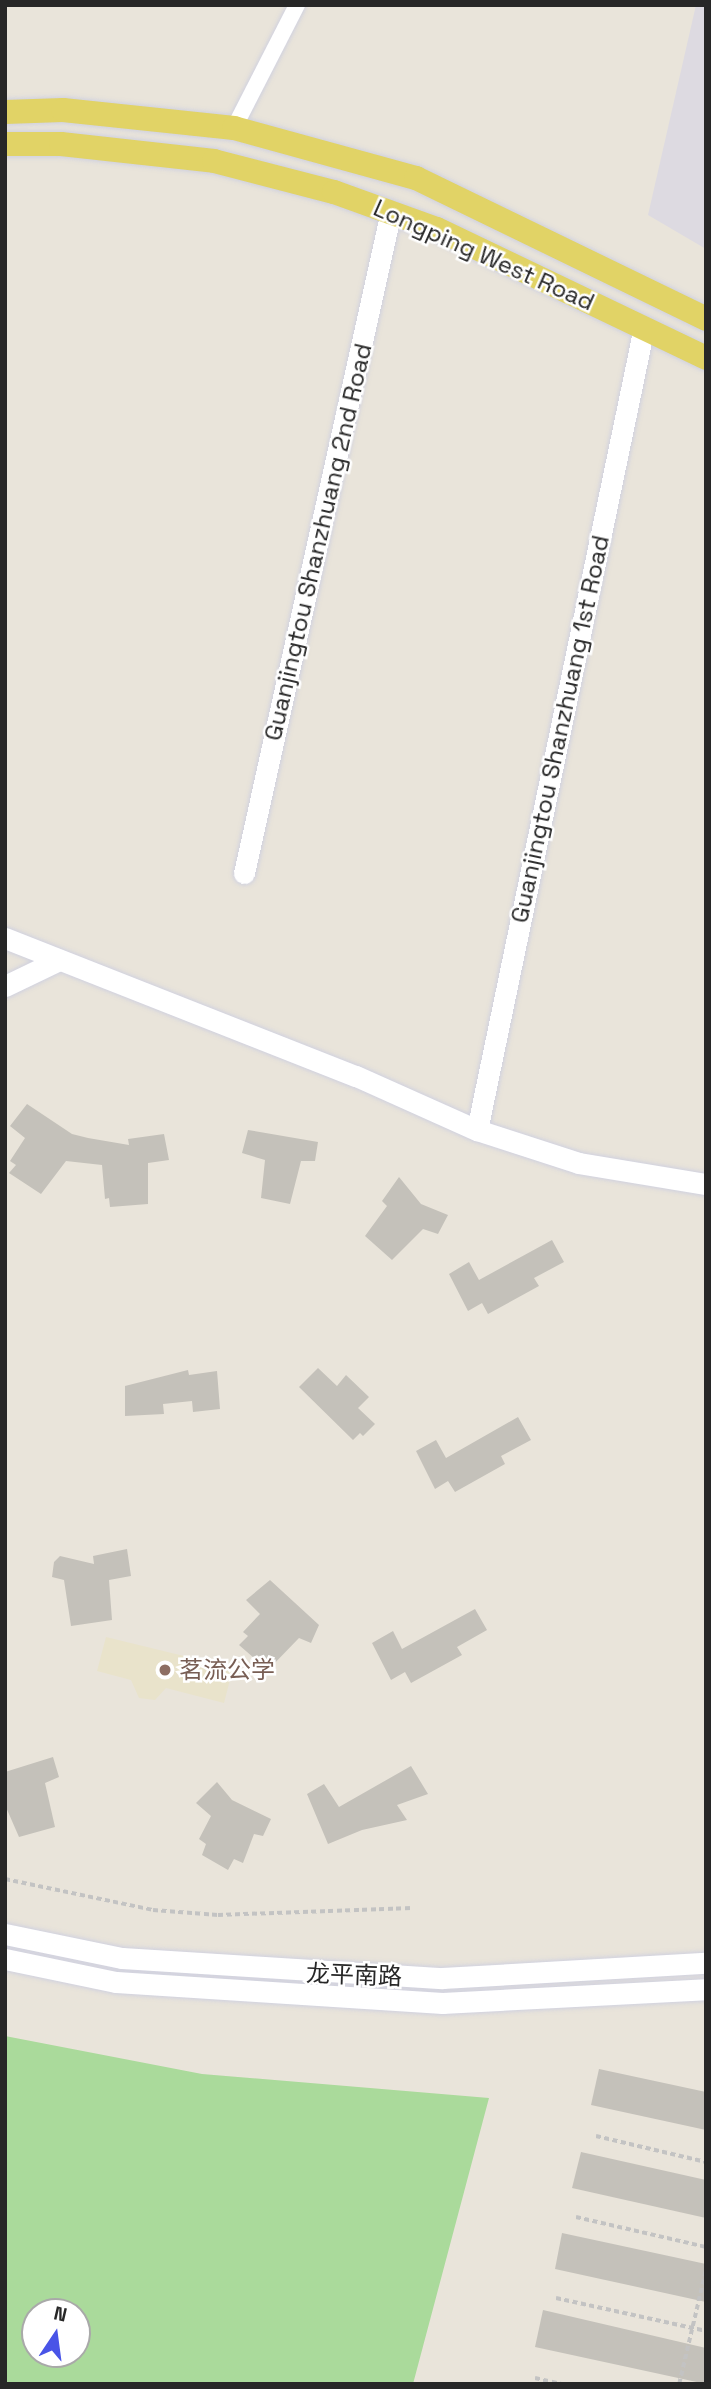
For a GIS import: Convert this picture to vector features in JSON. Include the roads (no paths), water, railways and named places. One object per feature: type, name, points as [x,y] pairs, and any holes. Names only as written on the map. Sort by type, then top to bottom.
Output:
[{"type":"main road","name":"Longping West Road","points":[[5,113],[63,110],[234,128],[416,178],[706,319]]},
{"type":"main road","name":"Longping West Road","points":[[5,144],[61,144],[214,161],[391,211],[706,358]]},
{"type":"street","points":[[234,128],[297,5]]},
{"type":"street","name":"Guanjingtou Shanzhuang 2nd Road","points":[[244,873],[391,211]]},
{"type":"street","name":"Guanjingtou Shanzhuang 1st Road","points":[[477,1130],[644,327]]},
{"type":"street","points":[[5,938],[368,1081],[477,1130],[579,1163],[706,1184]]},
{"type":"street","points":[[5,986],[59,960]]},
{"type":"street","name":"龙平南路","points":[[5,1934],[122,1958],[442,1978],[706,1963]]},
{"type":"street","name":"龙平南路","points":[[5,1959],[116,1982],[415,2002],[706,1989]]},
{"type":"place","name":"茗流公学","points":[[165,1670]]}]
